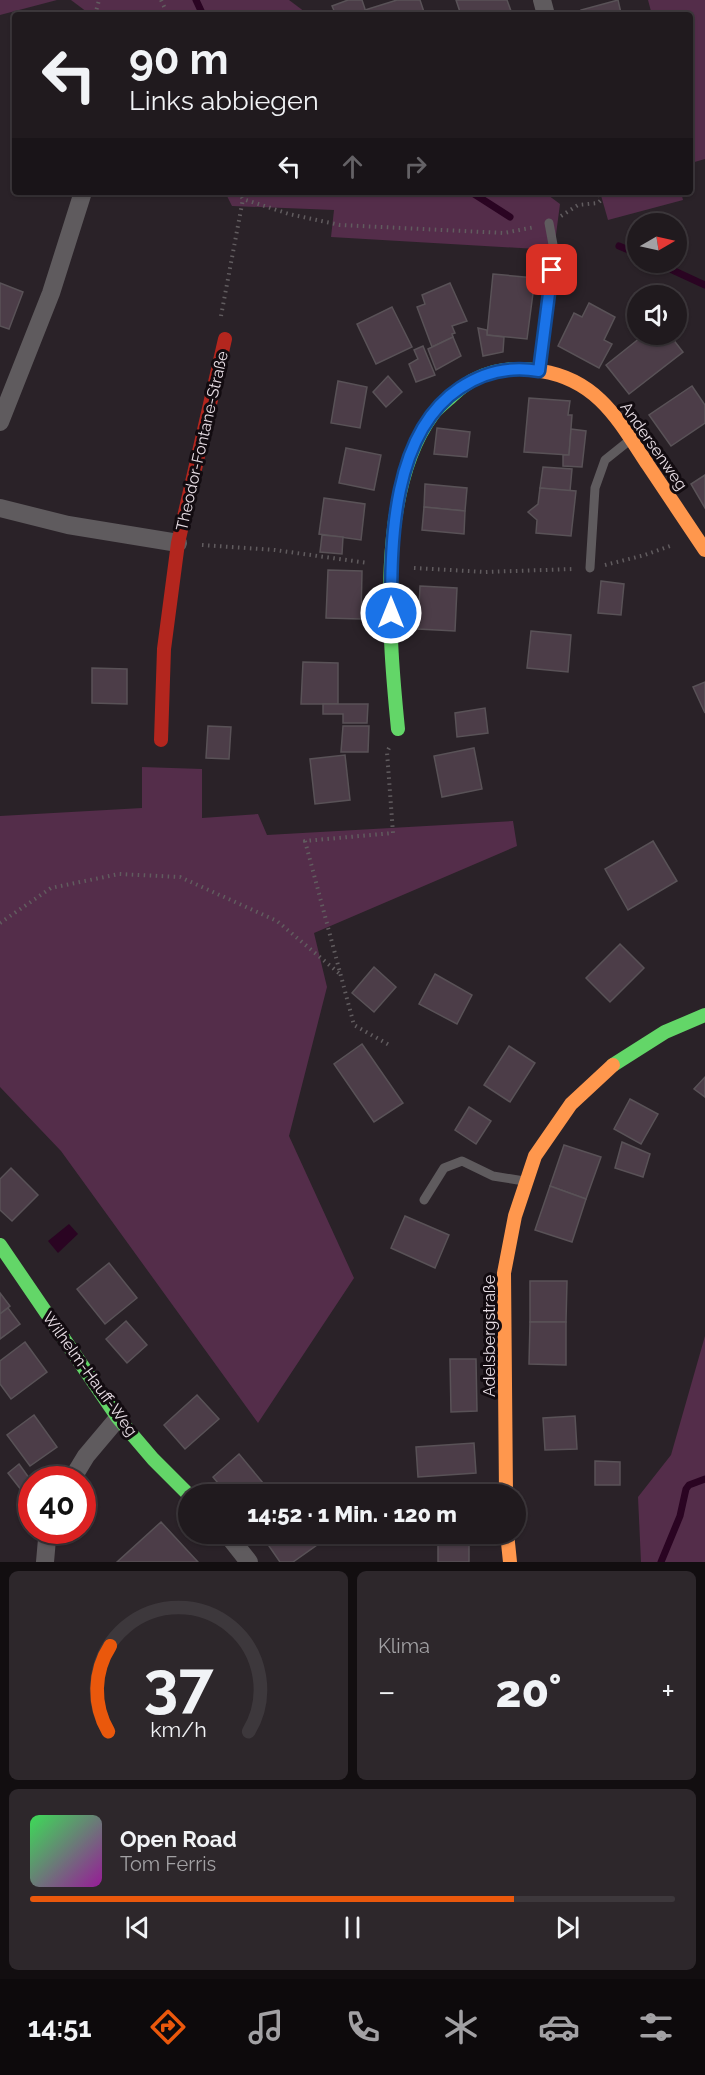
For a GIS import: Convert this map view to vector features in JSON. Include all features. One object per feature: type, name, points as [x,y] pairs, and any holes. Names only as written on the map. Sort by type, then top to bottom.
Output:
[{"type":"street","points":[[0,422],[51,292],[82,195]]},
{"type":"street","name":"Theodor-Fontane-Straße","points":[[161,740],[164,649],[178,543],[225,339]]},
{"type":"street","name":"Andersenweg","points":[[398,729],[391,660],[391,566],[396,515],[404,475],[418,437],[434,412],[453,392],[487,374],[508,369],[539,371],[572,380],[592,392],[619,420],[705,550]]},
{"type":"street","name":"Theodor-Fontane-Straße","points":[[0,508],[68,525],[178,543]]},
{"type":"street","name":"Adelsbergstraße","points":[[506,1484],[504,1274],[514,1216],[535,1156],[571,1104],[617,1062],[665,1032],[705,1015]]},
{"type":"street","name":"Wilhelm-Hauff-Weg","points":[[0,1245],[118,1418],[179,1484]]},
{"type":"street","points":[[80,1466],[118,1418]]},
{"type":"street","points":[[45,1562],[47,1544]]},
{"type":"street","points":[[235,1544],[249,1562]]},
{"type":"street","points":[[508,1544],[510,1562]]},
{"type":"lane","points":[[539,371],[554,250],[549,224]]},
{"type":"lane","points":[[590,568],[595,488],[605,460],[632,439]]},
{"type":"lane","points":[[424,1200],[444,1168],[462,1161],[493,1176],[526,1182]]},
{"type":"path","points":[[240,195],[243,199],[289,214],[340,225],[504,233],[549,224],[578,205],[598,203],[601,200],[600,195]]},
{"type":"path","points":[[225,339],[220,323],[243,199]]},
{"type":"path","points":[[178,543],[275,550],[391,566],[485,572],[532,572],[590,568],[645,555],[696,536]]},
{"type":"path","points":[[391,1046],[354,1025],[305,841],[393,833],[387,752],[398,729]]},
{"type":"path","points":[[0,923],[51,888],[119,874],[180,877],[277,921],[340,975]]},
{"type":"shaded area","points":[[0,0],[57,0],[0,15]]},
{"type":"shaded area","points":[[71,0],[289,0],[305,12],[87,12]]},
{"type":"shaded area","points":[[648,0],[705,0],[705,159],[693,162],[693,12],[651,12]]},
{"type":"shaded area","points":[[226,195],[548,195],[560,204],[554,250],[331,237],[334,210],[232,206]]},
{"type":"shaded area","points":[[601,195],[682,195],[683,200],[627,213],[627,215],[608,220]]},
{"type":"shaded area","points":[[142,767],[202,769],[202,818],[258,814],[267,835],[513,821],[517,846],[314,933],[327,987],[289,1136],[354,1278],[258,1423],[61,1151],[0,1087],[0,816],[142,808]]},
{"type":"shaded area","points":[[69,1224],[78,1234],[58,1253],[48,1241]]},
{"type":"shaded area","points":[[705,1336],[705,1562],[641,1562],[638,1497],[671,1455]]},
{"type":"building","points":[[348,0],[362,0],[366,12],[335,12],[332,6]]},
{"type":"building","points":[[397,0],[420,0],[424,12],[366,12],[365,10]]},
{"type":"building","points":[[456,0],[507,0],[511,11],[508,12],[460,12]]},
{"type":"building","points":[[618,0],[621,12],[581,12],[581,10]]},
{"type":"building","points":[[493,274],[535,278],[527,339],[487,335]]},
{"type":"building","points":[[0,283],[23,292],[9,329],[0,326]]},
{"type":"building","points":[[450,283],[467,321],[452,326],[455,333],[452,334],[453,337],[432,347],[417,307],[425,304],[422,295]]},
{"type":"building","points":[[589,303],[615,317],[604,340],[612,344],[599,368],[558,346],[574,313],[582,317]]},
{"type":"building","points":[[392,307],[412,347],[376,364],[357,324]]},
{"type":"building","points":[[478,328],[487,330],[487,335],[504,337],[503,352],[483,356]]},
{"type":"building","points":[[453,337],[461,356],[436,370],[428,349]]},
{"type":"building","points":[[631,345],[678,345],[683,352],[629,394],[606,365]]},
{"type":"building","points":[[423,346],[435,375],[416,382],[409,364],[418,359],[414,350]]},
{"type":"building","points":[[388,376],[402,392],[386,407],[373,392]]},
{"type":"building","points":[[338,381],[367,387],[360,428],[331,423]]},
{"type":"building","points":[[692,386],[705,405],[705,423],[671,446],[649,415]]},
{"type":"building","points":[[529,398],[570,401],[568,415],[572,415],[569,455],[524,452]]},
{"type":"building","points":[[437,428],[470,432],[467,457],[434,454]]},
{"type":"building","points":[[571,429],[586,431],[582,467],[563,466],[563,455],[569,455]]},
{"type":"building","points":[[346,448],[381,455],[374,490],[339,483]]},
{"type":"building","points":[[543,467],[572,469],[570,491],[540,488]]},
{"type":"building","points":[[705,475],[705,508],[691,484]]},
{"type":"building","points":[[425,484],[467,488],[465,511],[424,507]]},
{"type":"building","points":[[540,488],[576,491],[571,536],[536,533],[537,520],[528,512],[538,504]]},
{"type":"building","points":[[324,498],[365,504],[361,540],[319,534]]},
{"type":"building","points":[[424,507],[465,511],[464,534],[422,530]]},
{"type":"building","points":[[322,535],[343,537],[342,554],[320,552]]},
{"type":"building","points":[[328,570],[362,571],[361,619],[326,618]]},
{"type":"building","points":[[601,581],[624,584],[621,615],[598,613]]},
{"type":"building","points":[[420,586],[457,588],[455,631],[418,629]]},
{"type":"building","points":[[531,631],[571,635],[568,672],[527,668]]},
{"type":"building","points":[[303,662],[338,663],[338,704],[301,704]]},
{"type":"building","points":[[92,668],[127,669],[127,704],[92,703]]},
{"type":"building","points":[[705,682],[705,713],[693,687]]},
{"type":"building","points":[[323,704],[368,704],[367,723],[343,723],[343,714],[323,714]]},
{"type":"building","points":[[485,708],[488,733],[457,737],[455,713]]},
{"type":"building","points":[[208,726],[231,727],[229,759],[206,758]]},
{"type":"building","points":[[343,726],[369,726],[368,752],[341,752]]},
{"type":"building","points":[[474,748],[482,789],[442,797],[434,756]]},
{"type":"building","points":[[345,755],[350,800],[315,804],[310,759]]},
{"type":"building","points":[[653,841],[677,881],[628,910],[605,869]]},
{"type":"building","points":[[620,944],[644,968],[610,1002],[586,978]]},
{"type":"building","points":[[374,967],[396,987],[374,1012],[352,993]]},
{"type":"building","points":[[435,974],[472,995],[457,1024],[419,1004]]},
{"type":"building","points":[[362,1044],[403,1103],[374,1122],[334,1064]]},
{"type":"building","points":[[509,1046],[535,1063],[510,1102],[484,1085]]},
{"type":"building","points":[[705,1077],[705,1097],[694,1089]]},
{"type":"building","points":[[630,1099],[658,1114],[641,1144],[614,1129]]},
{"type":"building","points":[[469,1107],[491,1121],[476,1144],[455,1130]]},
{"type":"building","points":[[622,1142],[650,1154],[643,1177],[615,1168]]},
{"type":"building","points":[[564,1145],[601,1157],[586,1199],[550,1186]]},
{"type":"building","points":[[11,1168],[38,1195],[12,1221],[0,1210],[0,1179]]},
{"type":"building","points":[[550,1186],[586,1199],[572,1242],[535,1230]]},
{"type":"building","points":[[405,1216],[449,1235],[435,1268],[391,1248]]},
{"type":"building","points":[[109,1263],[137,1298],[105,1324],[77,1289]]},
{"type":"building","points":[[530,1281],[567,1281],[566,1322],[530,1322]]},
{"type":"building","points":[[0,1293],[10,1306],[0,1314]]},
{"type":"building","points":[[8,1308],[20,1324],[0,1339],[0,1314]]},
{"type":"building","points":[[126,1321],[147,1345],[127,1363],[106,1339]]},
{"type":"building","points":[[530,1322],[566,1322],[566,1365],[529,1364]]},
{"type":"building","points":[[25,1342],[47,1372],[11,1399],[0,1384],[0,1361]]},
{"type":"building","points":[[450,1359],[476,1359],[477,1411],[451,1412]]},
{"type":"building","points":[[197,1395],[219,1419],[185,1449],[164,1425]]},
{"type":"building","points":[[34,1415],[57,1447],[30,1466],[7,1435]]},
{"type":"building","points":[[575,1416],[577,1449],[545,1450],[543,1418]]},
{"type":"building","points":[[474,1443],[476,1473],[418,1477],[416,1447]]},
{"type":"building","points":[[239,1454],[263,1483],[219,1484],[213,1477]]},
{"type":"building","points":[[595,1461],[620,1462],[620,1485],[595,1485]]},
{"type":"building","points":[[19,1464],[18,1486],[8,1473]]},
{"type":"building","points":[[161,1522],[178,1540],[178,1544],[181,1544],[198,1562],[117,1562]]},
{"type":"building","points":[[268,1544],[317,1545],[293,1562],[280,1562]]},
{"type":"building","points":[[438,1544],[469,1544],[469,1562],[438,1562]]},
{"type":"waterway","points":[[196,0],[202,12]]},
{"type":"waterway","points":[[476,195],[510,217]]},
{"type":"waterway","points":[[619,246],[627,249]]},
{"type":"waterway","points":[[679,273],[705,285]]},
{"type":"waterway","points":[[661,1562],[680,1516],[686,1489],[689,1485],[705,1479]]},
{"type":"traffic: fast","points":[[398,729],[390,610],[391,567],[402,483],[415,446],[435,411],[472,381],[505,370],[541,371]]},
{"type":"traffic: fast","points":[[613,1065],[665,1032],[705,1015]]},
{"type":"traffic: fast","points":[[0,1245],[118,1418],[178,1484]]},
{"type":"traffic: slow","points":[[541,371],[578,383],[605,405],[627,433],[705,550]]},
{"type":"traffic: slow","points":[[506,1484],[504,1273],[515,1216],[535,1156],[571,1104],[613,1065]]},
{"type":"traffic: slow","points":[[508,1544],[510,1562]]},
{"type":"traffic: jam","points":[[161,740],[164,649],[178,543],[225,339]]},
{"type":"route","points":[[391,613],[391,566],[396,515],[406,467],[418,437],[444,400],[465,384],[496,371],[508,369],[539,371],[552,270]]}]
